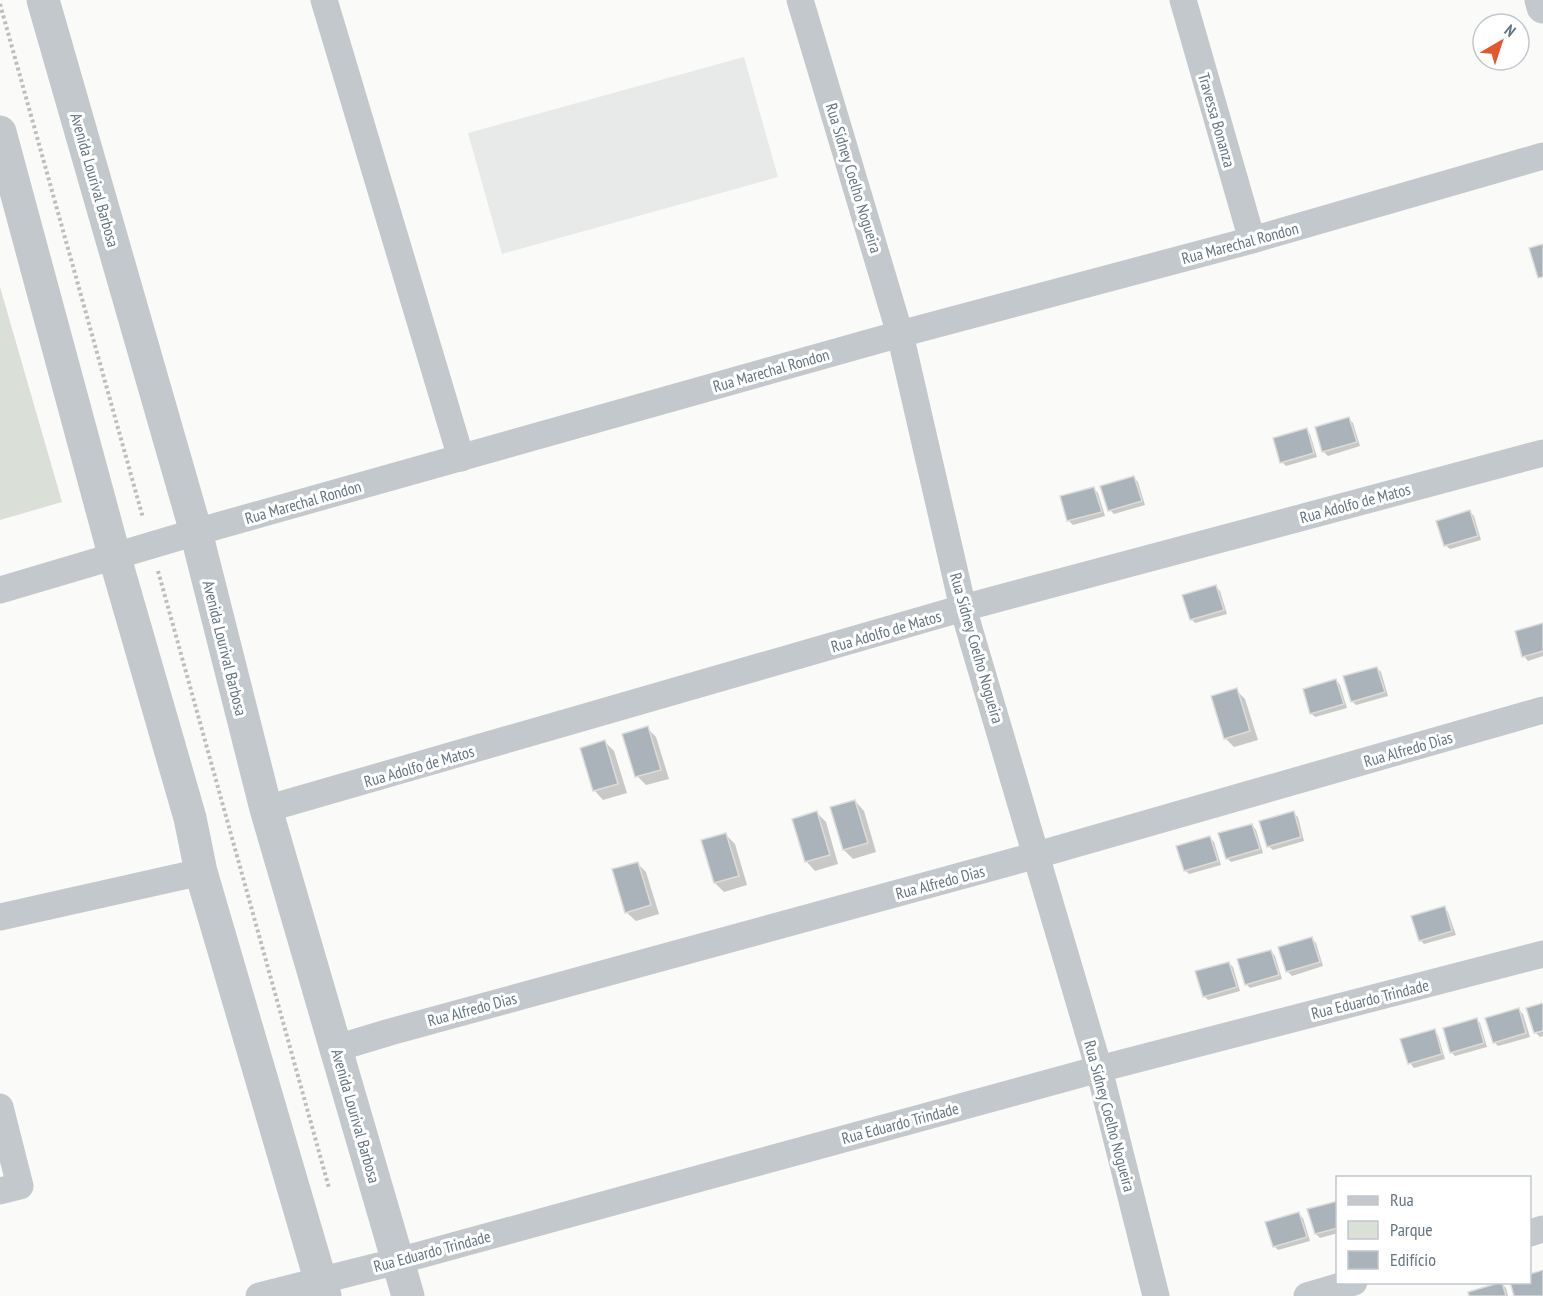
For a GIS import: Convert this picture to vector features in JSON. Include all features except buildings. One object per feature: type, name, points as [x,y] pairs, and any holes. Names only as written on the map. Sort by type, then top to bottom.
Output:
[{"type":"street","name":"Avenida Lourival Barbosa","points":[[43,0],[196,532],[266,809],[408,1296]]},
{"type":"street","points":[[324,0],[460,458]]},
{"type":"street","name":"Rua Sidney Coelho Nogueira","points":[[800,0],[900,334],[963,608],[1099,1069],[1156,1296]]},
{"type":"street","name":"Travessa Bonanza","points":[[1182,0],[1252,240]]},
{"type":"street","points":[[1541,0],[1543,7]]},
{"type":"street","points":[[0,132],[115,558],[190,818],[201,872],[322,1288]]},
{"type":"street","name":"Rua Marechal Rondon","points":[[0,590],[115,558],[196,532],[900,334],[1252,240],[1543,156]]},
{"type":"street","name":"Rua Adolfo de Matos","points":[[266,809],[963,608],[1543,453]]},
{"type":"street","name":"Rua Alfredo Dias","points":[[336,1048],[1037,855],[1543,710]]},
{"type":"street","points":[[0,917],[201,872]]},
{"type":"street","name":"Rua Eduardo Trindade","points":[[259,1296],[322,1288],[398,1261],[1099,1069],[1543,954]]},
{"type":"street","points":[[0,1107],[20,1186],[0,1191]]},
{"type":"street","points":[[1307,1296],[1347,1284]]},
{"type":"path","points":[[0,4],[330,1191]]},
{"type":"shaded area","points":[[744,57],[778,177],[502,254],[468,133]]},
{"type":"green space","points":[[0,287],[62,502],[0,520]]}]
